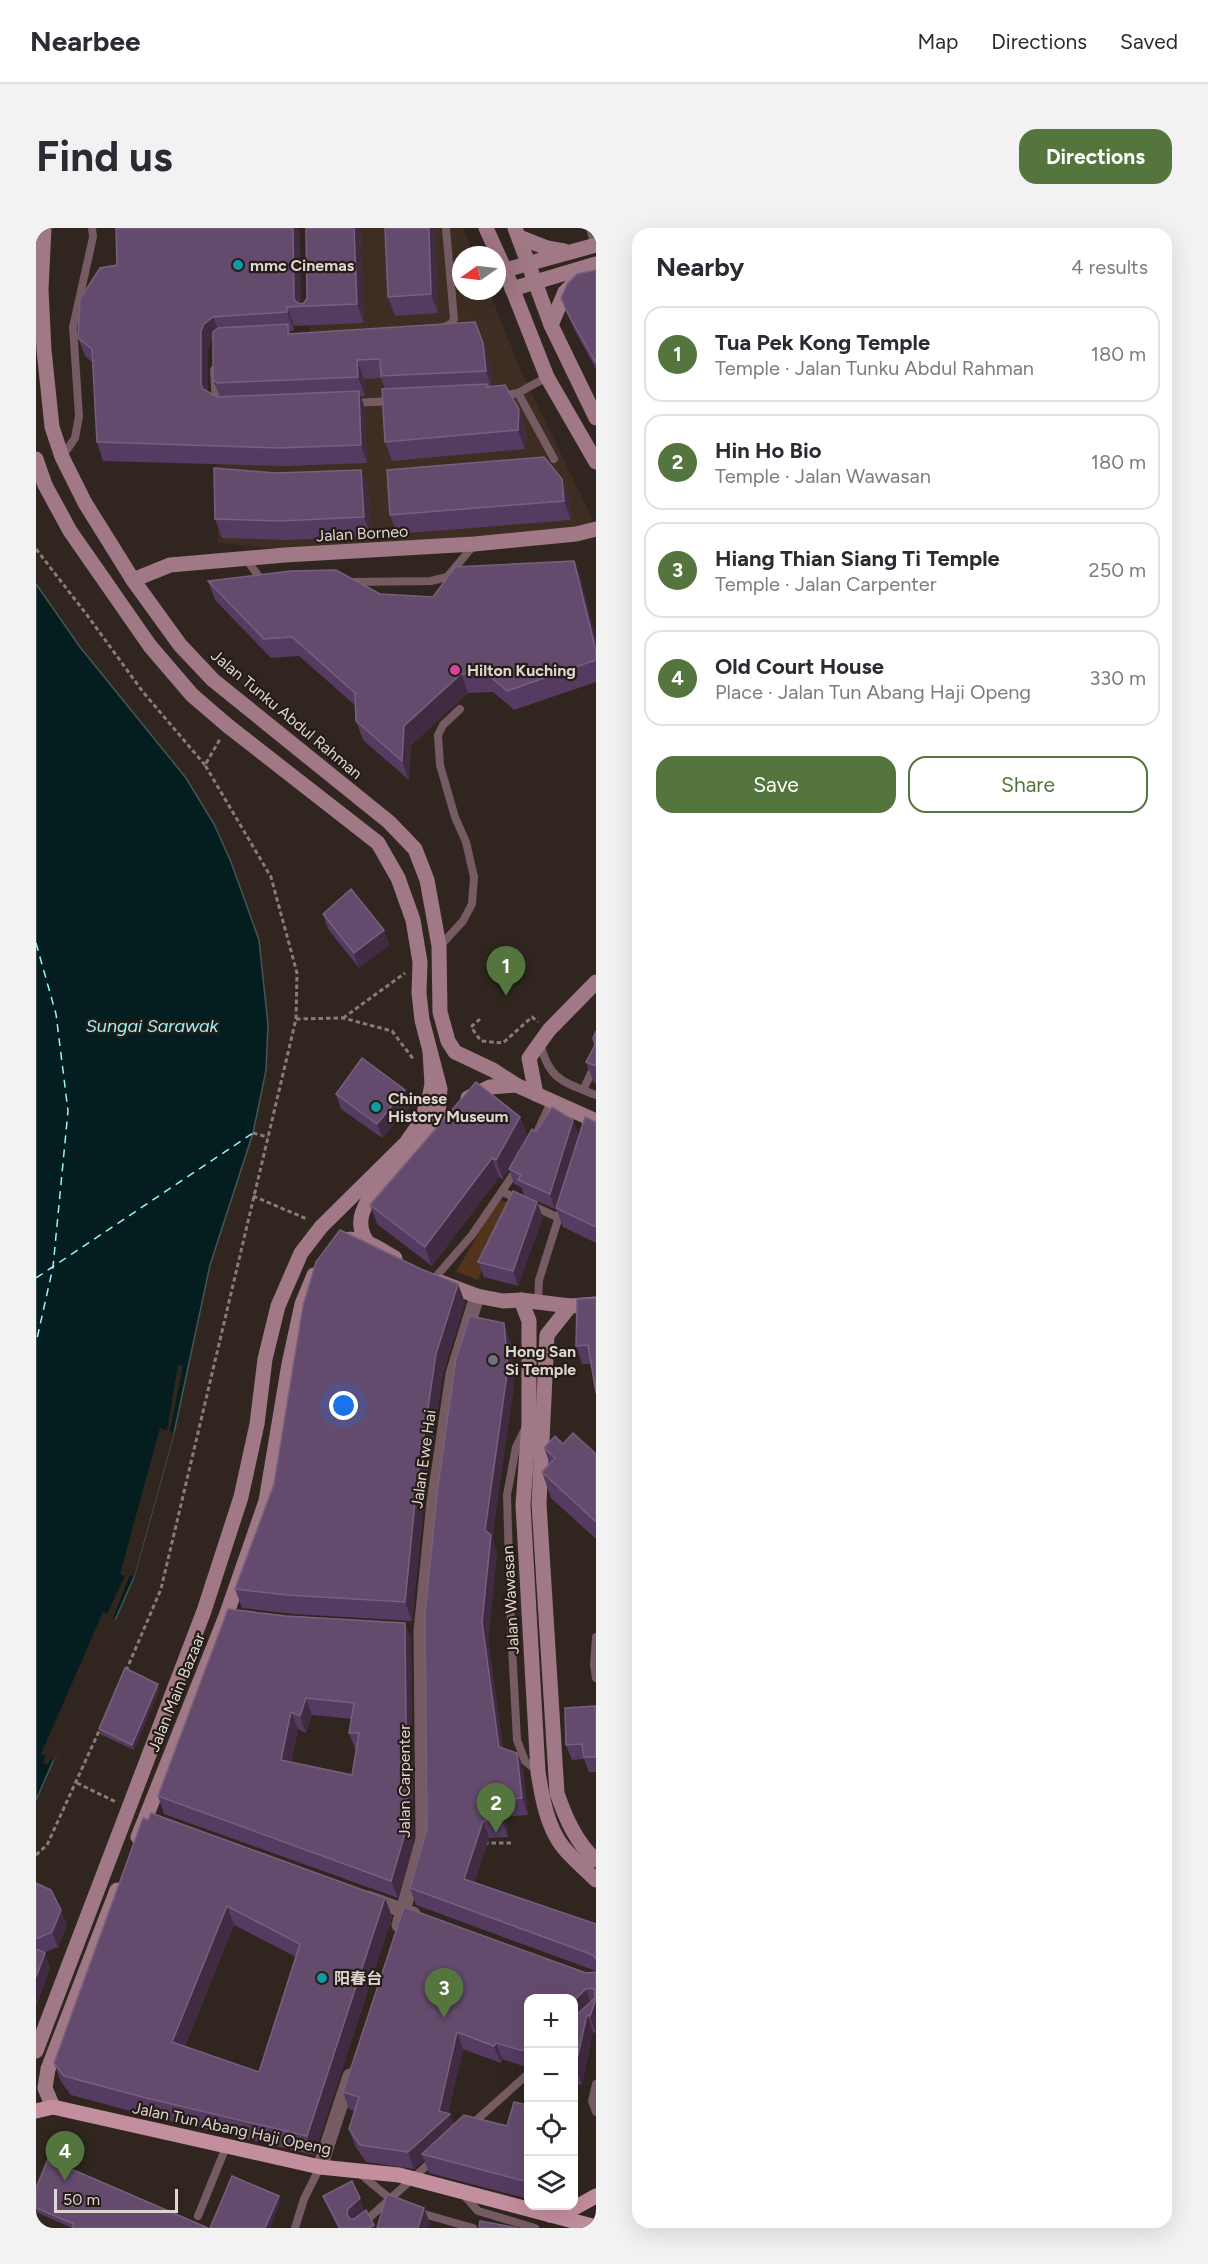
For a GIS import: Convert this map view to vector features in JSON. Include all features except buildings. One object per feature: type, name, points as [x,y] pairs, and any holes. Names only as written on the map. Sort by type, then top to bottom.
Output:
[{"type":"main road","name":"Jalan Tunku Abdul Rahman","points":[[44,228],[41,290],[44,350],[52,427],[62,457],[85,503],[133,580],[180,645],[213,681],[389,822],[415,849],[427,880],[439,946],[440,1012],[447,1041],[455,1052],[591,1122]]},
{"type":"main road","points":[[486,228],[494,246]]},
{"type":"main road","points":[[517,232],[547,248],[571,252]]},
{"type":"main road","points":[[517,232],[551,325],[596,418]]},
{"type":"main road","points":[[506,270],[595,245]]},
{"type":"main road","points":[[512,289],[595,265]]},
{"type":"main road","points":[[551,325],[565,292],[595,265]]},
{"type":"main road","points":[[506,273],[547,377],[596,462]]},
{"type":"main road","points":[[36,459],[45,485],[70,531],[150,646],[192,695],[228,726],[378,843],[398,878],[413,920],[420,962],[419,993],[423,1020],[436,1071],[440,1098],[438,1116],[431,1133]]},
{"type":"main road","name":"Jalan Borneo","points":[[133,580],[170,565],[474,544],[576,534],[596,529]]},
{"type":"main road","points":[[536,1094],[529,1058],[544,1036],[596,982]]},
{"type":"main road","name":"Jalan Main Bazaar","points":[[36,2051],[204,1611],[241,1497],[257,1424],[265,1359],[278,1306],[301,1253],[321,1227],[406,1143],[420,1123],[429,1100],[430,1052]]},
{"type":"main road","points":[[367,1242],[362,1234],[360,1218],[372,1193],[467,1098],[490,1087],[516,1085]]},
{"type":"main road","points":[[347,1200],[372,1193]]},
{"type":"main road","points":[[331,1249],[337,1241],[347,1239],[367,1242],[405,1263]]},
{"type":"main road","name":"Jalan Main Bazaar","points":[[133,1850],[151,1820],[232,1617],[266,1501],[289,1364],[302,1304],[319,1263]]},
{"type":"main road","points":[[429,1277],[477,1296],[503,1301],[521,1300],[570,1306],[596,1304]]},
{"type":"main road","name":"Jalan Wawasan","points":[[521,1300],[529,1321],[529,1422],[523,1505],[538,1772],[543,1802],[555,1833],[562,1846],[596,1880]]},
{"type":"main road","name":"Jalan Wawasan","points":[[570,1306],[547,1335],[539,1504],[557,1793],[565,1818],[589,1854],[596,1860]]},
{"type":"main road","points":[[53,2107],[45,2088],[48,2069],[124,1872]]},
{"type":"main road","name":"Jalan Tun Abang Haji Openg","points":[[36,2111],[53,2107],[320,2167],[399,2175],[596,2227]]},
{"type":"main road","points":[[550,2215],[576,2207],[596,2196]]},
{"type":"street","name":"Jalan Ewe Hai","points":[[415,1631],[453,1374],[477,1296]]},
{"type":"street","name":"Jalan Carpenter","points":[[393,1944],[423,1839],[415,1631]]},
{"type":"street","points":[[359,1894],[425,1918]]},
{"type":"street","points":[[320,2167],[353,2067]]},
{"type":"lane","points":[[62,457],[75,438],[80,416],[73,327],[93,237],[92,228]]},
{"type":"lane","points":[[434,329],[446,328],[454,319],[446,228]]},
{"type":"lane","points":[[590,228],[595,245]]},
{"type":"lane","points":[[214,360],[214,402],[223,409]]},
{"type":"lane","points":[[495,396],[518,393],[547,377]]},
{"type":"lane","points":[[518,393],[554,459]]},
{"type":"lane","points":[[341,404],[400,401]]},
{"type":"lane","points":[[340,583],[431,581],[447,577],[474,544]]},
{"type":"lane","points":[[246,559],[260,578],[271,584]]},
{"type":"lane","points":[[439,946],[463,921],[472,904],[474,877],[466,842],[455,817],[440,765],[438,735],[443,725],[460,708]]},
{"type":"lane","points":[[544,1036],[548,1069],[559,1080],[596,1095]]},
{"type":"lane","points":[[583,1090],[596,1063]]},
{"type":"lane","points":[[530,1147],[551,1102]]},
{"type":"lane","points":[[429,1277],[472,1235],[519,1165]]},
{"type":"lane","points":[[503,1192],[559,1218]]},
{"type":"lane","points":[[538,1302],[539,1280],[566,1196]]},
{"type":"lane","points":[[596,1636],[594,1665],[596,1678]]},
{"type":"lane","points":[[460,2135],[524,2077]]},
{"type":"lane","points":[[596,2084],[592,2101],[596,2112]]},
{"type":"lane","points":[[198,2216],[226,2147]]},
{"type":"lane","points":[[358,2228],[443,2150]]},
{"type":"lane","points":[[295,2228],[304,2199],[320,2167]]},
{"type":"lane","points":[[355,2170],[398,2205]]},
{"type":"lane","points":[[459,2191],[478,2211],[535,2228]]},
{"type":"lane","points":[[409,2209],[443,2221],[473,2228]]},
{"type":"path","points":[[36,549],[142,692],[205,765],[271,877],[297,973],[296,1019],[161,1589],[124,1675]]},
{"type":"path","points":[[205,765],[228,726]]},
{"type":"path","points":[[343,1018],[420,962]]},
{"type":"path","points":[[480,1020],[471,1028],[481,1041],[503,1043],[531,1017],[544,1036]]},
{"type":"path","points":[[296,1019],[343,1018],[392,1031],[416,1062],[423,1069],[431,1070]]},
{"type":"path","points":[[253,1133],[268,1137]]},
{"type":"path","points":[[253,1196],[321,1227]]},
{"type":"path","points":[[36,1855],[47,1845],[100,1729]]},
{"type":"path","points":[[77,1783],[129,1808]]},
{"type":"path","points":[[479,1843],[512,1844]]},
{"type":"shaded area","points":[[308,228],[463,228],[470,246],[452,246],[452,300],[493,300],[522,373],[593,520],[579,531],[290,550],[218,543],[216,351],[310,348]]},
{"type":"shaded area","points":[[498,1200],[512,1203],[478,1280],[456,1272]]},
{"type":"water","name":"Sungai Sarawak","points":[[36,584],[80,647],[186,778],[214,824],[231,862],[259,940],[268,1025],[266,1070],[253,1133],[210,1265],[174,1433],[134,1577],[36,1800]]},
{"type":"pier","points":[[178,1365],[183,1366],[170,1431],[174,1433],[134,1577],[130,1575],[113,1618],[116,1620],[69,1729],[54,1760],[51,1759],[47,1765],[43,1762],[46,1756],[41,1754],[103,1612],[107,1614],[125,1576],[120,1574],[160,1428],[167,1430]]},
{"type":"ferry route","points":[[36,943],[56,1014],[68,1111],[53,1267],[36,1343]]},
{"type":"ferry route","points":[[36,1278],[253,1133]]},
{"type":"place","name":"mmc Cinemas","points":[[238,265]]},
{"type":"place","name":"Hilton Kuching","points":[[455,670]]},
{"type":"place","name":"Tua Pek Kong Temple","points":[[506,996]]},
{"type":"place","name":"Chinese History Museum","points":[[376,1107]]},
{"type":"place","name":"Hong San Si Temple","points":[[493,1360]]},
{"type":"place","name":"Hin Ho Bio","points":[[496,1833]]},
{"type":"place","name":"阳春台","points":[[322,1978]]},
{"type":"place","name":"Hiang Thian Siang Ti Temple","points":[[444,2018]]},
{"type":"place","name":"Old Court House","points":[[65,2181]]}]
